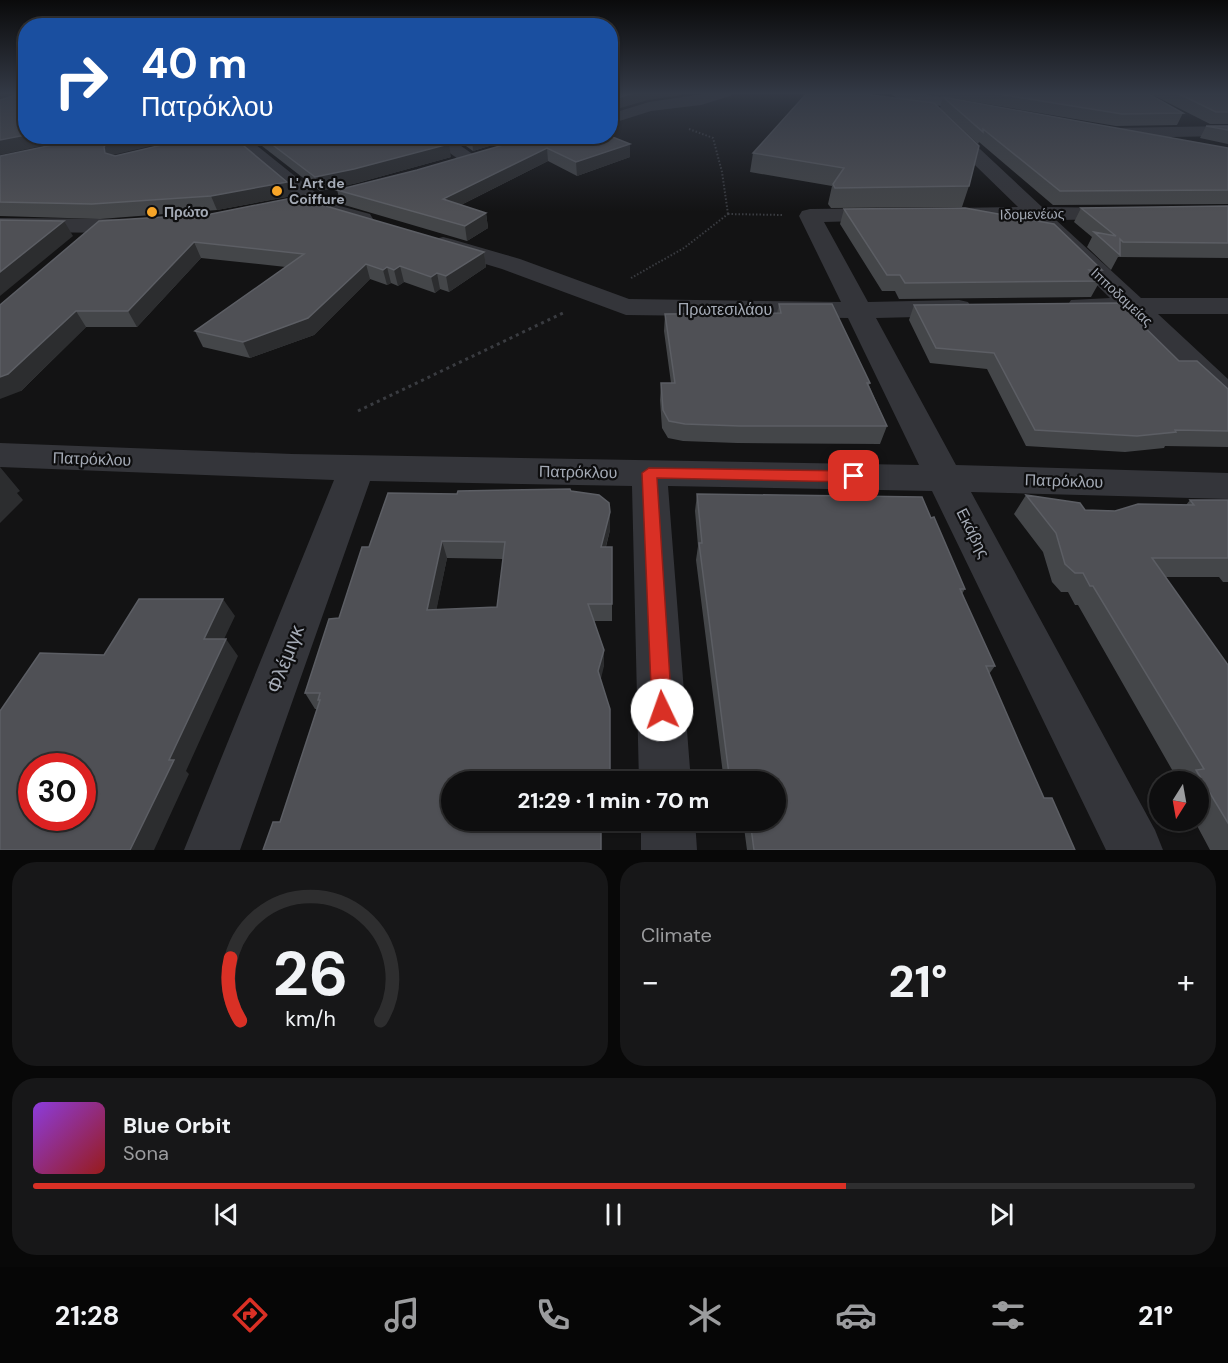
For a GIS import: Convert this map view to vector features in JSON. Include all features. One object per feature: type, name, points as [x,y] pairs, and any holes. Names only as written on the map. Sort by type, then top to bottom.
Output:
[{"type":"main road","points":[[1111,133],[1200,149]]},
{"type":"street","name":"Ιπποδαμείας","points":[[944,133],[1035,213],[1228,396]]},
{"type":"street","points":[[1209,133],[1228,142]]},
{"type":"street","points":[[237,144],[314,201],[332,211],[377,224]]},
{"type":"street","points":[[447,144],[472,160]]},
{"type":"street","points":[[450,166],[493,154]]},
{"type":"street","points":[[292,205],[350,194]]},
{"type":"street","name":"Ιδομενέως","points":[[928,214],[1148,213]]},
{"type":"street","points":[[810,216],[904,215]]},
{"type":"street","name":"Εκάβης","points":[[810,216],[1135,850]]},
{"type":"street","points":[[0,225],[100,228],[150,225]]},
{"type":"street","points":[[73,251],[100,228]]},
{"type":"street","name":"Πρωτεσιλάου","points":[[422,237],[511,264],[626,307],[859,310],[989,308]]},
{"type":"street","points":[[1060,307],[1228,306]]},
{"type":"street","name":"Πατρόκλου","points":[[0,455],[292,467],[945,478],[1228,486]]},
{"type":"street","name":"Φλέμιγκ","points":[[212,850],[357,468]]},
{"type":"street","points":[[649,473],[665,771]]},
{"type":"street","points":[[668,831],[669,850]]},
{"type":"path","points":[[703,133],[713,138],[723,172],[728,214]]},
{"type":"path","points":[[358,411],[596,296],[684,249],[728,214],[810,216]]},
{"type":"building","points":[[0,133],[18,133],[18,137],[0,140]]},
{"type":"building","points":[[771,133],[965,133],[979,146],[969,186],[835,188],[833,184],[844,168],[753,153]]},
{"type":"building","points":[[988,133],[1142,133],[1228,148],[1228,190],[1060,191]]},
{"type":"building","points":[[618,139],[630,144],[576,162],[547,148],[443,199],[486,213],[465,226],[337,190],[506,144],[618,144]]},
{"type":"building","points":[[57,144],[106,144],[105,153],[115,156],[166,144],[242,144],[287,182],[211,196],[92,204],[0,202],[0,156]]},
{"type":"building","points":[[272,144],[449,144],[354,169],[315,177]]},
{"type":"building","points":[[307,195],[319,204],[484,252],[446,276],[437,273],[431,277],[400,266],[394,270],[387,267],[383,270],[366,264],[308,318],[243,342],[195,331],[304,254],[194,242],[128,311],[76,311],[8,374],[0,377],[0,305],[99,221],[211,214]]},
{"type":"building","points":[[1228,206],[1228,243],[1123,242],[1120,239],[1120,255],[1094,232],[1116,236],[1081,208]]},
{"type":"building","points":[[965,208],[1054,224],[1102,270],[1089,270],[1100,281],[905,283],[900,275],[887,275],[844,209]]},
{"type":"building","points":[[0,220],[64,221],[0,272]]},
{"type":"building","points":[[1120,303],[1179,361],[1197,361],[1228,389],[1228,431],[1175,430],[1176,432],[1137,436],[1035,430],[994,353],[936,348],[914,305]]},
{"type":"building","points":[[779,304],[832,304],[870,383],[867,383],[887,426],[740,426],[685,424],[669,421],[663,410],[661,383],[675,383],[665,314],[781,313]]},
{"type":"building","points":[[570,489],[599,495],[609,503],[610,512],[601,547],[612,547],[612,604],[588,604],[604,650],[598,671],[610,709],[610,771],[441,771],[441,831],[601,831],[601,850],[263,850],[273,822],[280,822],[320,700],[318,700],[320,693],[305,693],[329,619],[339,618],[362,547],[369,547],[388,493],[457,494],[458,491]],"holes":[[[442,541],[505,542],[497,607],[427,610]]]},
{"type":"building","points":[[697,494],[922,497],[931,518],[934,517],[965,589],[960,589],[995,666],[986,666],[1044,798],[1052,798],[1075,850],[754,850],[751,831],[786,831],[786,771],[729,771],[699,543],[702,543]]},
{"type":"building","points":[[1026,495],[1080,503],[1085,510],[1115,511],[1138,504],[1194,505],[1190,500],[1228,500],[1228,558],[1152,558],[1228,665],[1228,823],[1209,792],[1209,771],[1197,771],[1204,769],[1093,586],[1090,586],[1083,573],[1075,573],[1065,564],[1056,533]]},
{"type":"building","points":[[139,599],[223,599],[204,639],[226,639],[169,760],[174,760],[130,850],[0,850],[0,711],[40,653],[104,655]]},
{"type":"place","name":"L' Art de Coiffure","points":[[277,191]]},
{"type":"place","name":"Πρώτο","points":[[152,212]]},
{"type":"route","points":[[662,710],[649,473],[854,476]]}]
